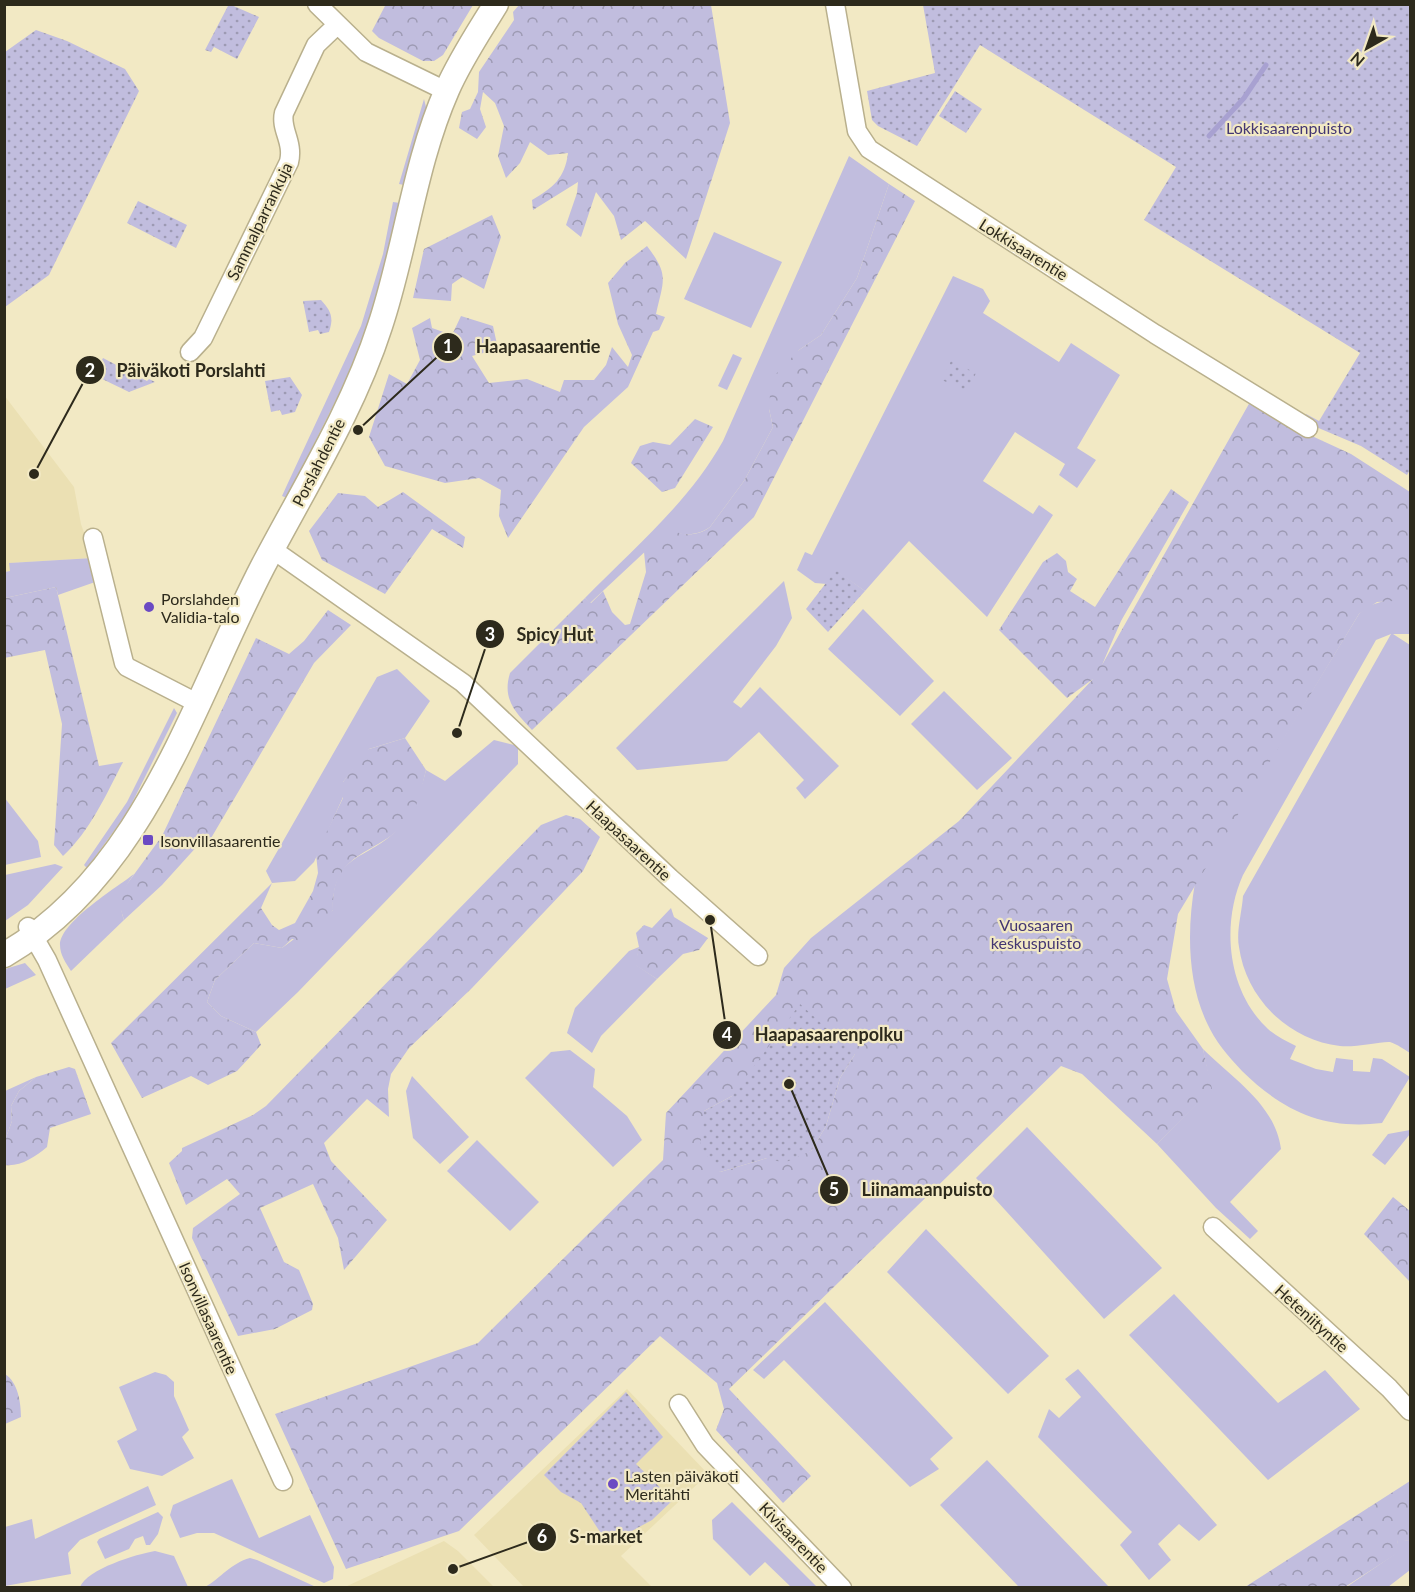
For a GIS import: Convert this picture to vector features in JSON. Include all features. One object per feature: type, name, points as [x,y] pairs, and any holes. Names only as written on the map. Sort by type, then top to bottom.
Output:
[{"type":"street","points":[[317,4],[366,52],[446,91]]},
{"type":"street","name":"Porslahdentie","points":[[4,955],[31,932],[66,911],[120,851],[140,818],[272,549],[366,366],[381,325],[413,196],[446,91],[459,64],[496,4]]},
{"type":"street","name":"Lokkisaarentie","points":[[835,4],[857,131],[869,149],[1155,334],[1308,428]]},
{"type":"street","name":"Sammalparrankuja","points":[[190,352],[203,338],[289,162],[291,144],[282,119],[284,112],[316,45],[337,26]]},
{"type":"street","points":[[93,538],[124,663],[127,667],[197,703]]},
{"type":"street","name":"Haapasaarentie","points":[[272,549],[463,683],[670,878],[758,956]]},
{"type":"street","name":"Porslahdentie","points":[[4,940],[31,932]]},
{"type":"street","name":"Isonvillasaarentie","points":[[31,932],[283,1481]]},
{"type":"street","name":"Heteniityntie","points":[[1213,1227],[1389,1388],[1410,1411]]},
{"type":"street","name":"Kivisaarentie","points":[[679,1404],[705,1444],[842,1587]]},
{"type":"shaded area","points":[[4,395],[74,487],[81,524],[93,558],[10,563],[10,571],[5,572]]},
{"type":"shaded area","name":"Lasten päiväkoti Meritähti","points":[[627,1389],[708,1474],[621,1556],[652,1587],[524,1587],[474,1535]]},
{"type":"shaded area","points":[[444,1541],[458,1551],[494,1587],[345,1587]]},
{"type":"green space","points":[[229,4],[259,17],[237,59],[214,47],[211,52],[205,50]]},
{"type":"green space","points":[[386,4],[473,5],[443,55],[434,61],[423,61],[379,38],[372,31]]},
{"type":"green space","points":[[519,5],[711,5],[730,123],[686,259],[645,221],[621,240],[614,216],[596,192],[581,237],[566,225],[577,193],[578,182],[533,210],[532,200],[546,191],[561,176],[568,153],[548,155],[530,142],[520,163],[506,178],[498,156],[504,126],[495,103],[483,92],[480,109],[486,127],[477,139],[459,128],[462,112],[470,109],[478,92],[479,72],[514,20],[513,12]]},
{"type":"green space","name":"Lokkisaarenpuisto","points":[[923,5],[1410,5],[1410,470],[1407,475],[1361,446],[1302,421],[1306,414],[1319,421],[1360,353],[1144,220],[1176,167],[980,45],[917,146],[878,126],[872,120],[867,91],[935,73]]},
{"type":"green space","points":[[36,30],[67,41],[125,69],[139,91],[49,275],[5,307],[5,52]]},
{"type":"green space","points":[[955,91],[982,109],[966,133],[939,116]]},
{"type":"green space","points":[[424,99],[427,111],[404,185],[399,184]]},
{"type":"green space","points":[[849,156],[889,184],[857,278],[821,335],[799,350],[769,409],[773,427],[744,481],[710,527],[692,534],[673,532],[650,547],[590,603],[585,598],[677,504],[694,484],[723,441]]},
{"type":"green space","points":[[889,184],[915,201],[754,517],[532,730],[515,711],[509,698],[510,673],[585,598],[591,603],[603,591],[612,612],[625,625],[630,624],[646,572],[644,552],[668,528],[679,533],[690,534],[710,527],[744,481],[773,427],[769,409],[771,379],[799,350],[821,335],[857,278]]},
{"type":"green space","points":[[138,201],[187,225],[176,248],[127,223]]},
{"type":"green space","points":[[393,202],[400,203],[381,287],[356,360],[287,498],[282,496],[361,326],[383,254]]},
{"type":"green space","points":[[492,215],[501,237],[484,289],[462,277],[452,284],[451,301],[413,298],[424,249]]},
{"type":"green space","points":[[714,232],[782,262],[751,328],[684,299]]},
{"type":"green space","points":[[647,246],[659,264],[663,278],[656,314],[665,317],[659,330],[653,332],[628,387],[584,427],[508,538],[499,516],[501,490],[479,478],[445,483],[385,466],[369,437],[389,374],[407,384],[420,360],[412,328],[430,318],[432,328],[452,335],[461,316],[493,326],[498,349],[472,356],[489,383],[527,379],[560,392],[564,380],[594,380],[606,365],[612,347],[628,367],[632,355],[618,324],[608,283],[625,263]]},
{"type":"green space","points":[[953,276],[983,289],[990,301],[983,313],[1059,362],[1071,343],[1120,375],[1077,448],[1096,460],[1077,488],[1059,475],[1065,464],[1015,432],[983,481],[1033,514],[1039,505],[1053,515],[987,617],[909,541],[865,591],[836,571],[827,584],[815,583],[797,570],[805,552],[812,555]]},
{"type":"green space","points":[[321,300],[331,314],[329,332],[320,334],[318,330],[309,332],[303,301]]},
{"type":"green space","points":[[733,354],[742,358],[727,390],[718,386]]},
{"type":"green space","points":[[103,358],[147,381],[149,379],[155,382],[129,392],[94,375]]},
{"type":"green space","points":[[951,361],[976,373],[967,392],[942,380]]},
{"type":"green space","points":[[290,377],[302,395],[295,412],[282,415],[280,410],[271,412],[265,381]]},
{"type":"green space","name":"Vuosaaren keskuspuisto","points":[[1250,402],[1275,419],[1351,454],[1410,492],[1410,600],[1377,602],[1359,614],[1178,914],[1167,979],[1176,1011],[1203,1049],[1212,1089],[1157,1144],[1082,1074],[1061,1066],[729,1389],[811,1476],[783,1503],[716,1430],[724,1409],[717,1383],[660,1336],[459,1531],[346,1569],[275,1414],[478,1343],[663,1160],[666,1113],[776,995],[784,968],[811,938],[959,821],[1093,679],[1067,698],[999,630],[1043,562],[1057,553],[1066,561],[1068,572],[1077,579],[1070,591],[1095,607],[1171,489],[1189,502],[1121,621],[1102,665]],"holes":[[[855,1054],[840,1078],[826,1126],[811,1151],[767,1158],[720,1172],[704,1111],[732,1096]]]},
{"type":"green space","points":[[695,419],[713,427],[675,488],[662,492],[631,463],[640,446],[653,442],[670,445]]},
{"type":"green space","points":[[403,492],[465,537],[463,548],[432,529],[385,594],[322,560],[309,531],[338,493],[365,496],[378,507]]},
{"type":"green space","points":[[93,558],[98,581],[58,595],[56,587],[5,598],[5,572],[10,571],[9,563]]},
{"type":"green space","points":[[836,570],[865,591],[828,632],[806,609]]},
{"type":"green space","points":[[784,581],[792,618],[776,646],[733,702],[741,708],[760,687],[839,766],[805,799],[796,788],[804,780],[759,732],[727,761],[637,770],[616,748]]},
{"type":"green space","points":[[56,587],[99,766],[123,762],[89,824],[63,856],[54,845],[62,724],[45,650],[4,658],[5,598]]},
{"type":"green space","points":[[1387,600],[1410,600],[1410,634],[1393,634],[1410,645],[1410,1053],[1390,1042],[1340,1046],[1321,1042],[1287,1025],[1260,999],[1250,983],[1243,966],[1238,941],[1243,896],[1391,634],[1376,640],[1243,875],[1236,894],[1230,935],[1236,976],[1244,996],[1254,1013],[1268,1029],[1296,1046],[1290,1059],[1316,1069],[1333,1072],[1336,1058],[1353,1060],[1353,1071],[1370,1072],[1373,1058],[1382,1059],[1410,1077],[1382,1123],[1341,1123],[1305,1115],[1273,1097],[1242,1071],[1222,1048],[1200,1007],[1192,972],[1190,936],[1192,900],[1195,883],[1359,614],[1368,606]]},
{"type":"green space","points":[[863,609],[934,681],[900,716],[828,649]]},
{"type":"green space","points":[[328,610],[351,625],[314,663],[207,845],[200,843],[162,885],[124,920],[120,907],[122,891],[162,836],[256,638],[289,654],[304,641]]},
{"type":"green space","points":[[397,669],[430,701],[405,738],[369,749],[343,782],[343,797],[314,862],[295,881],[272,883],[266,871],[377,677]]},
{"type":"green space","points":[[944,691],[1012,758],[977,790],[911,724]]},
{"type":"green space","points":[[174,708],[177,713],[127,813],[87,868],[84,865],[127,802]]},
{"type":"green space","points":[[405,738],[426,770],[418,801],[409,818],[385,840],[349,863],[340,875],[335,890],[333,910],[306,942],[292,939],[282,948],[254,943],[215,980],[207,1002],[221,1016],[256,1032],[261,1045],[237,1071],[208,1085],[191,1076],[142,1098],[111,1043],[272,883],[261,908],[272,925],[279,930],[295,923],[313,891],[318,873],[316,854],[343,798],[343,782],[366,750]]},
{"type":"green space","points":[[494,740],[518,746],[518,764],[298,992],[256,1032],[221,1016],[207,1002],[215,980],[254,943],[282,948],[333,910],[334,892],[344,868],[401,826],[415,803],[426,770],[445,781]]},
{"type":"green space","points":[[4,797],[38,841],[41,857],[5,865]]},
{"type":"green space","points":[[566,815],[580,819],[600,837],[583,871],[472,988],[409,1048],[391,1074],[388,1089],[389,1117],[367,1099],[324,1143],[331,1161],[387,1220],[344,1270],[338,1238],[313,1184],[260,1208],[284,1262],[299,1270],[313,1304],[312,1310],[275,1329],[238,1336],[192,1238],[193,1228],[240,1194],[227,1179],[186,1205],[169,1163],[182,1151],[182,1148],[253,1115],[266,1106],[541,825]]},
{"type":"green space","points":[[55,864],[63,867],[28,905],[5,921],[5,875]]},
{"type":"green space","points":[[134,874],[122,895],[121,907],[124,920],[71,971],[61,952],[62,936],[79,916]]},
{"type":"green space","points":[[671,908],[674,917],[708,938],[699,950],[683,954],[657,979],[635,965],[639,947],[636,933],[644,925],[652,928]]},
{"type":"green space","points":[[639,947],[636,965],[657,979],[601,1036],[592,1053],[567,1033],[575,1008],[629,951]]},
{"type":"green space","points":[[25,963],[36,975],[5,989],[5,969]]},
{"type":"green space","points":[[800,1004],[855,1054],[840,1078],[826,1126],[811,1151],[784,1163],[767,1158],[720,1172],[700,1148],[704,1111],[732,1096]]},
{"type":"green space","points":[[1203,1049],[1262,1105],[1277,1133],[1281,1149],[1230,1202],[1258,1231],[1250,1239],[1216,1208],[1157,1144],[1211,1089]]},
{"type":"green space","points":[[570,1050],[595,1069],[593,1087],[627,1116],[642,1140],[613,1167],[525,1078],[551,1052]]},
{"type":"green space","points":[[69,1067],[75,1069],[91,1114],[50,1128],[47,1147],[22,1163],[5,1165],[5,1140],[12,1121],[11,1106],[19,1091],[36,1077]]},
{"type":"green space","points":[[412,1076],[469,1137],[440,1164],[413,1138],[406,1091]]},
{"type":"green space","points":[[36,1077],[19,1091],[11,1106],[12,1121],[5,1140],[5,1091]]},
{"type":"green space","points":[[1027,1127],[1162,1268],[1104,1319],[976,1178]]},
{"type":"green space","points":[[1410,1130],[1410,1134],[1385,1165],[1372,1155],[1388,1134]]},
{"type":"green space","points":[[477,1140],[539,1202],[510,1231],[447,1171]]},
{"type":"green space","points":[[1393,1197],[1410,1211],[1410,1282],[1364,1234]]},
{"type":"green space","points":[[926,1229],[1049,1356],[1008,1394],[887,1272]]},
{"type":"green space","points":[[1174,1294],[1278,1403],[1325,1370],[1360,1409],[1268,1480],[1129,1335]]},
{"type":"green space","points":[[825,1302],[953,1438],[930,1459],[939,1469],[910,1487],[784,1360],[764,1379],[753,1370]]},
{"type":"green space","points":[[1078,1369],[1217,1525],[1199,1541],[1179,1524],[1158,1544],[1171,1560],[1149,1580],[1120,1545],[1132,1532],[1038,1437],[1049,1409],[1059,1418],[1081,1397],[1065,1379]]},
{"type":"green space","points":[[155,1372],[166,1375],[174,1382],[174,1396],[189,1430],[182,1437],[194,1458],[162,1476],[130,1469],[117,1441],[137,1430],[119,1387]]},
{"type":"green space","points":[[5,1374],[16,1387],[21,1417],[5,1424]]},
{"type":"green space","points":[[626,1392],[663,1437],[636,1464],[673,1500],[652,1520],[608,1544],[581,1503],[561,1492],[544,1475]]},
{"type":"green space","points":[[987,1460],[1109,1587],[1019,1587],[940,1505]]},
{"type":"green space","points":[[232,1479],[259,1538],[310,1515],[334,1567],[333,1579],[324,1583],[214,1533],[197,1533],[180,1538],[170,1515],[173,1505]]},
{"type":"green space","points":[[1410,1481],[1410,1541],[1398,1540],[1396,1554],[1345,1587],[1245,1587]]},
{"type":"green space","points":[[148,1486],[156,1505],[80,1540],[68,1553],[71,1574],[5,1586],[5,1527],[32,1519],[35,1539]]},
{"type":"green space","points":[[732,1502],[817,1587],[791,1587],[765,1562],[750,1576],[713,1539],[712,1520]]},
{"type":"green space","points":[[158,1512],[163,1517],[158,1534],[150,1545],[146,1545],[143,1536],[135,1539],[129,1549],[105,1559],[97,1542],[99,1539]]},
{"type":"green space","points":[[1398,1539],[1410,1541],[1410,1570],[1388,1587],[1345,1588],[1395,1554]]},
{"type":"green space","points":[[155,1551],[174,1556],[188,1587],[80,1587],[84,1580],[102,1568]]},
{"type":"green space","points":[[250,1558],[316,1587],[205,1587],[237,1563]]},
{"type":"waterway","points":[[1209,136],[1244,98],[1266,65]]},
{"type":"place","name":"Haapasaarentie","points":[[358,430]]},
{"type":"place","name":"Päiväkoti Porslahti","points":[[34,474]]},
{"type":"place","name":"Porslahden Validia-talo","points":[[149,607]]},
{"type":"place","name":"Spicy Hut","points":[[457,733]]},
{"type":"place","name":"Isonvillasaarentie","points":[[148,840]]},
{"type":"place","name":"Haapasaarenpolku","points":[[710,920]]},
{"type":"place","name":"Liinamaanpuisto","points":[[789,1084]]},
{"type":"place","name":"Lasten päiväkoti Meritähti","points":[[613,1484]]},
{"type":"place","name":"S-market","points":[[453,1569]]}]
